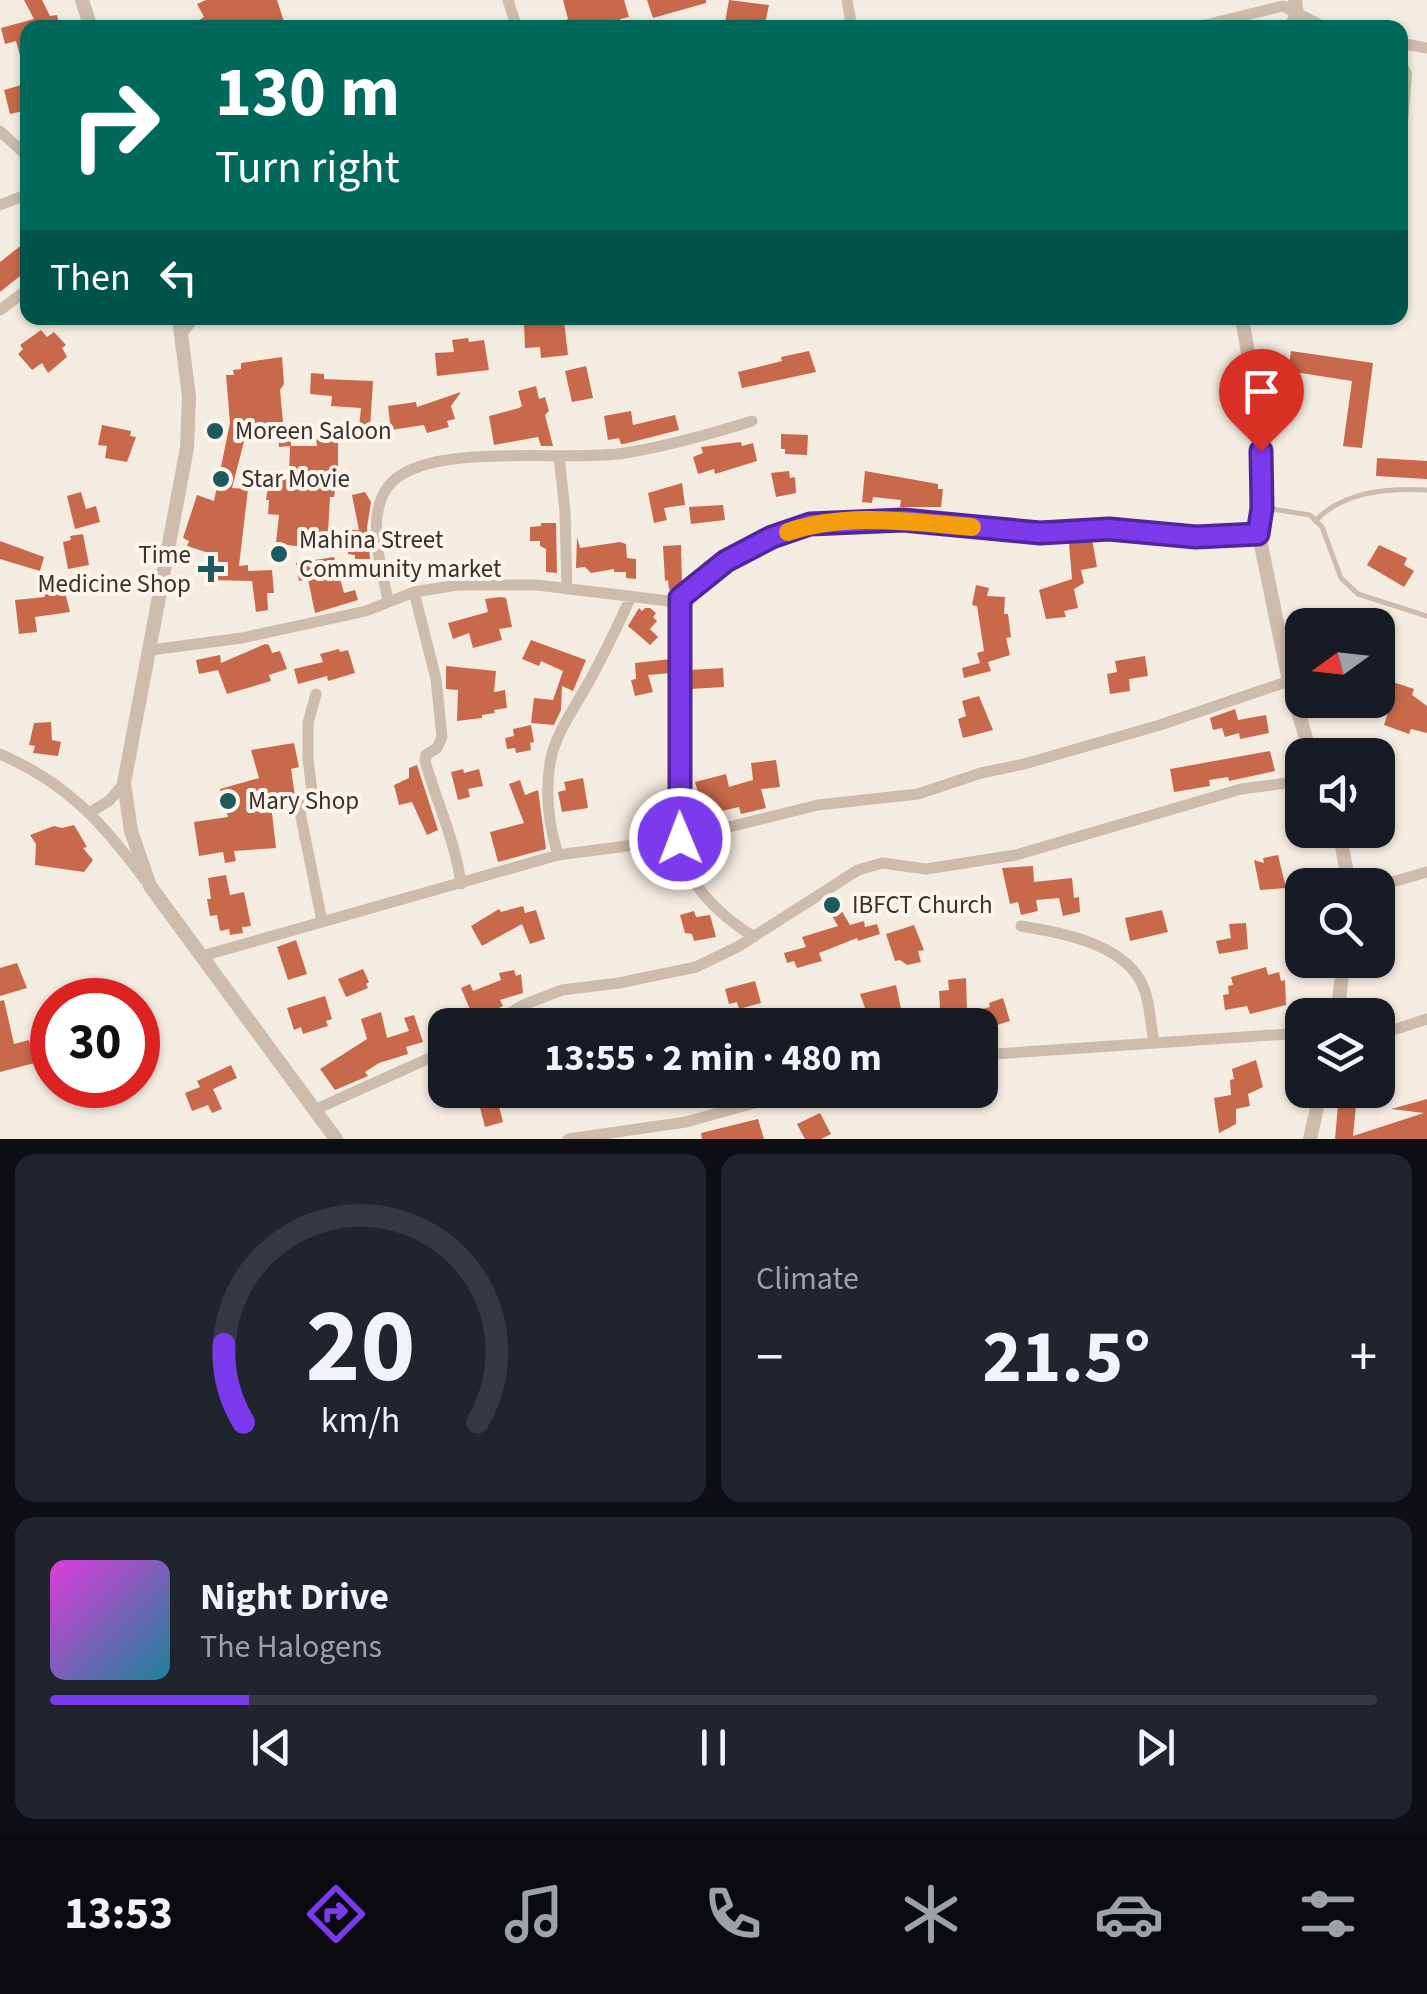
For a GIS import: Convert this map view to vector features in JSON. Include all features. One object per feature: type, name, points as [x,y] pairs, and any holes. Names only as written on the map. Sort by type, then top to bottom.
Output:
[{"type":"street","points":[[1226,20],[1283,6],[1294,14]]},
{"type":"street","points":[[0,131],[20,150]]},
{"type":"street","points":[[0,310],[20,294]]},
{"type":"street","points":[[150,886],[131,831],[124,782],[188,448],[189,397],[181,325]]},
{"type":"street","points":[[1243,325],[1260,422],[1262,508],[1258,534],[1285,662]]},
{"type":"street","points":[[388,600],[377,528],[379,502],[401,472],[420,464],[492,456],[622,454],[752,421]]},
{"type":"street","points":[[559,456],[567,588]]},
{"type":"street","points":[[151,650],[242,638],[458,584],[537,585],[668,601],[680,598],[726,561],[772,537],[810,524],[903,520],[1040,533],[1109,529],[1196,537],[1258,534]]},
{"type":"street","points":[[414,592],[436,679],[442,738],[425,761],[452,835],[461,884]]},
{"type":"street","points":[[558,855],[548,796],[550,760],[571,709],[586,688],[631,597]]},
{"type":"street","points":[[680,598],[674,840],[692,881],[720,916],[754,937]]},
{"type":"street","points":[[202,956],[558,855],[674,840],[818,806],[918,794],[981,772],[1024,764],[1160,725],[1285,682]]},
{"type":"street","points":[[316,694],[308,723],[312,791],[302,802],[300,812],[322,921]]},
{"type":"street","points":[[0,754],[68,792],[91,812],[336,1139]]},
{"type":"street","points":[[91,812],[110,800],[124,782]]},
{"type":"street","points":[[518,1008],[562,990],[696,967],[754,937],[858,870],[882,863],[926,869],[1016,855],[1241,789],[1285,783]]},
{"type":"street","points":[[1395,881],[1427,872]]},
{"type":"street","points":[[1021,926],[1064,932],[1097,946],[1130,968],[1142,982],[1154,1042]]},
{"type":"street","points":[[1395,1028],[1427,1018]]},
{"type":"street","points":[[998,1054],[1285,1033]]},
{"type":"street","points":[[314,1110],[428,1059]]},
{"type":"street","points":[[568,1139],[686,1122],[736,1108]]},
{"type":"street","points":[[1310,1139],[1317,1108]]},
{"type":"lane","points":[[1316,521],[1337,503],[1364,494],[1398,488],[1427,490]]},
{"type":"lane","points":[[1262,508],[1310,515],[1322,527],[1341,578],[1349,587],[1380,603],[1427,616]]},
{"type":"green space","points":[[1408,65],[1412,72],[1408,122]]},
{"type":"building","points":[[24,0],[42,0],[50,16],[57,15],[58,20],[30,20],[34,19]]},
{"type":"building","points":[[206,0],[277,0],[283,20],[199,20],[204,17],[197,4]]},
{"type":"building","points":[[563,0],[624,0],[629,17],[620,20],[568,19]]},
{"type":"building","points":[[647,0],[706,0],[706,3],[653,18]]},
{"type":"building","points":[[729,0],[769,5],[766,20],[725,20]]},
{"type":"building","points":[[20,23],[20,55],[16,41],[5,44],[1,28]]},
{"type":"building","points":[[20,85],[20,112],[10,114],[4,90]]},
{"type":"building","points":[[20,246],[20,276],[0,292],[0,262]]},
{"type":"building","points":[[524,325],[564,325],[568,355],[541,358],[540,347],[525,348]]},
{"type":"building","points":[[41,330],[47,337],[54,332],[66,345],[62,348],[67,357],[48,373],[42,363],[32,370],[18,354],[23,349],[20,345]]},
{"type":"building","points":[[468,338],[469,342],[484,340],[489,370],[437,376],[435,353],[454,352],[452,340]]},
{"type":"building","points":[[809,351],[816,372],[742,388],[738,372]]},
{"type":"building","points":[[1291,351],[1373,363],[1362,448],[1343,446],[1352,381],[1288,371]]},
{"type":"building","points":[[282,357],[283,422],[248,426],[232,488],[248,489],[239,566],[248,565],[248,571],[272,570],[274,593],[267,593],[268,610],[256,612],[252,581],[208,580],[212,554],[187,546],[189,541],[183,538],[197,495],[214,501],[230,423],[226,375],[234,375],[233,370],[241,369],[241,363]]},
{"type":"building","points":[[586,366],[593,398],[572,402],[565,371]]},
{"type":"building","points":[[311,373],[324,374],[324,379],[373,381],[370,428],[359,427],[361,408],[331,406],[332,396],[310,394]]},
{"type":"building","points":[[536,386],[539,399],[545,397],[549,411],[545,415],[553,446],[541,446],[538,437],[494,445],[489,416],[519,408],[522,406],[518,391]]},
{"type":"building","points":[[461,392],[451,406],[455,419],[447,421],[449,427],[427,433],[424,425],[391,430],[388,406],[416,402],[417,407]]},
{"type":"building","points":[[631,411],[633,425],[675,415],[679,430],[624,444],[619,438],[608,440],[604,416]]},
{"type":"building","points":[[102,425],[131,431],[130,436],[136,437],[127,462],[105,458],[107,446],[98,445]]},
{"type":"building","points":[[291,432],[291,446],[317,446],[316,436],[338,436],[338,468],[334,497],[330,497],[327,551],[276,543],[279,515],[268,514],[266,500],[268,488],[274,489],[273,480],[289,478],[290,446],[279,447],[278,433]]},
{"type":"building","points":[[781,434],[808,435],[807,455],[785,454]]},
{"type":"building","points":[[741,442],[742,446],[753,443],[757,461],[715,474],[714,469],[698,474],[693,457],[703,453],[701,447]]},
{"type":"building","points":[[1377,458],[1427,461],[1427,479],[1376,476]]},
{"type":"building","points":[[789,471],[790,478],[795,477],[796,493],[776,497],[771,473]]},
{"type":"building","points":[[865,471],[938,484],[938,489],[943,489],[941,507],[900,507],[901,500],[873,497],[872,503],[862,502]]},
{"type":"building","points":[[682,483],[685,505],[664,508],[667,520],[654,523],[648,493]]},
{"type":"building","points":[[81,492],[86,509],[96,506],[100,522],[75,529],[67,496]]},
{"type":"building","points":[[365,492],[371,502],[367,528],[370,559],[355,559],[355,555],[348,554],[348,530],[359,530],[352,495]]},
{"type":"building","points":[[723,505],[725,520],[691,524],[689,507]]},
{"type":"building","points":[[556,523],[557,573],[546,572],[546,549],[540,541],[530,541],[530,527]]},
{"type":"building","points":[[83,534],[89,565],[68,569],[63,542]]},
{"type":"building","points":[[577,537],[580,548],[626,544],[627,558],[636,559],[636,579],[626,578],[626,572],[614,569],[591,573],[585,567],[576,568]]},
{"type":"building","points":[[1092,539],[1097,567],[1081,570],[1084,583],[1074,589],[1078,608],[1064,611],[1066,617],[1046,619],[1039,590],[1072,579],[1069,544]]},
{"type":"building","points":[[0,541],[44,557],[40,571],[0,559]]},
{"type":"building","points":[[681,545],[682,585],[669,590],[663,546]]},
{"type":"building","points":[[1379,545],[1407,558],[1404,565],[1414,571],[1404,587],[1367,565]]},
{"type":"building","points":[[334,557],[344,593],[355,590],[358,600],[315,613],[308,579],[299,581],[296,563]]},
{"type":"building","points":[[63,585],[70,612],[35,617],[37,632],[19,634],[15,600],[45,597],[43,587]]},
{"type":"building","points":[[976,585],[989,588],[987,596],[1005,597],[1010,655],[988,662],[991,671],[964,678],[962,668],[980,663],[977,653],[984,651],[977,606],[972,605]]},
{"type":"building","points":[[506,598],[512,627],[499,629],[502,640],[473,648],[469,633],[453,639],[448,623],[488,612],[485,599]]},
{"type":"building","points":[[639,608],[650,608],[656,613],[653,617],[657,621],[650,629],[658,637],[650,645],[628,626]]},
{"type":"building","points":[[531,640],[586,660],[573,691],[562,686],[561,710],[554,725],[531,723],[534,698],[553,700],[563,671],[541,661],[539,666],[522,659]]},
{"type":"building","points":[[265,644],[272,653],[280,651],[287,669],[269,675],[271,681],[227,694],[218,670],[199,674],[196,660],[220,655],[221,663]]},
{"type":"building","points":[[348,650],[355,673],[298,684],[294,669],[323,662],[320,654]]},
{"type":"building","points":[[1145,656],[1148,676],[1129,679],[1130,691],[1110,694],[1107,674],[1117,672],[1115,661]]},
{"type":"building","points":[[671,659],[671,673],[648,675],[653,692],[635,696],[631,680],[636,679],[635,663]]},
{"type":"building","points":[[446,666],[496,671],[494,692],[505,690],[507,708],[482,718],[457,721],[458,690],[446,689]]},
{"type":"building","points":[[723,668],[724,687],[690,689],[690,670]]},
{"type":"building","points":[[1395,683],[1414,689],[1412,695],[1427,706],[1427,733],[1411,729],[1409,734],[1384,725],[1386,718],[1395,718]]},
{"type":"building","points":[[979,696],[993,730],[963,738],[958,719],[966,716],[962,701]]},
{"type":"building","points":[[1235,709],[1238,720],[1266,715],[1269,733],[1240,739],[1239,733],[1225,737],[1222,728],[1213,730],[1210,718]]},
{"type":"building","points":[[51,722],[52,740],[61,742],[58,756],[33,753],[35,746],[29,745],[34,723]]},
{"type":"building","points":[[531,725],[531,750],[516,753],[515,748],[507,749],[505,738],[514,736],[513,729]]},
{"type":"building","points":[[294,743],[299,767],[291,769],[295,796],[293,801],[271,805],[276,848],[234,851],[236,861],[225,863],[223,852],[199,856],[194,822],[228,817],[220,789],[259,778],[251,750]]},
{"type":"building","points":[[1270,751],[1275,771],[1229,781],[1228,777],[1209,780],[1210,786],[1174,792],[1170,769]]},
{"type":"building","points":[[776,760],[780,787],[761,789],[766,808],[741,814],[739,807],[705,815],[695,782],[726,774],[729,787],[753,780],[751,763]]},
{"type":"building","points":[[417,765],[438,830],[427,835],[412,802],[399,805],[394,785],[409,778],[409,768]]},
{"type":"building","points":[[463,769],[464,773],[479,769],[483,786],[468,789],[470,797],[458,800],[451,772]]},
{"type":"building","points":[[583,778],[588,808],[562,812],[558,792],[566,790],[564,782]]},
{"type":"building","points":[[520,780],[525,795],[538,790],[546,849],[498,862],[490,832],[524,823],[509,784]]},
{"type":"building","points":[[74,825],[87,847],[83,848],[93,860],[84,872],[35,865],[36,844],[30,835],[54,826]]},
{"type":"building","points":[[1278,855],[1285,888],[1260,890],[1254,860],[1264,863],[1263,858]]},
{"type":"building","points":[[1033,866],[1034,882],[1072,878],[1080,912],[1063,916],[1059,898],[1036,900],[1038,911],[1021,915],[1018,902],[1010,904],[1002,868]]},
{"type":"building","points":[[226,875],[230,895],[244,892],[251,926],[242,927],[243,933],[230,935],[229,929],[220,931],[217,915],[210,916],[208,878]]},
{"type":"building","points":[[836,901],[850,925],[864,921],[865,927],[877,924],[880,934],[858,941],[857,938],[819,953],[822,961],[797,968],[794,961],[787,963],[784,953],[806,947],[802,937],[838,926],[826,906]]},
{"type":"building","points":[[523,906],[525,913],[536,910],[545,939],[530,944],[522,924],[482,946],[471,926],[499,909],[501,912]]},
{"type":"building","points":[[1162,910],[1168,932],[1130,941],[1125,918]]},
{"type":"building","points":[[694,911],[696,917],[710,915],[716,937],[694,941],[692,934],[685,933],[680,915]]},
{"type":"building","points":[[1246,923],[1248,949],[1219,954],[1216,941],[1231,938],[1229,924]]},
{"type":"building","points":[[914,925],[924,950],[918,951],[921,962],[907,965],[895,961],[886,934]]},
{"type":"building","points":[[296,940],[307,974],[288,980],[277,947]]},
{"type":"building","points":[[17,963],[27,988],[0,996],[0,968]]},
{"type":"building","points":[[1266,967],[1268,975],[1279,972],[1281,981],[1285,980],[1285,1005],[1250,1014],[1247,1006],[1225,1010],[1223,995],[1229,994],[1228,986],[1233,985],[1231,977]]},
{"type":"building","points":[[363,969],[368,988],[346,997],[338,979]]},
{"type":"building","points":[[514,970],[516,976],[521,974],[523,993],[500,1000],[503,1006],[499,1008],[469,1008],[461,988],[470,984],[473,991],[501,980],[499,973]]},
{"type":"building","points":[[966,978],[967,1008],[940,1008],[939,991],[949,990],[948,980]]},
{"type":"building","points":[[755,981],[761,1003],[739,1008],[737,1002],[729,1004],[725,989]]},
{"type":"building","points":[[896,985],[901,1008],[865,1008],[860,994]]},
{"type":"building","points":[[325,996],[332,1019],[326,1021],[328,1026],[303,1034],[301,1027],[294,1030],[287,1008]]},
{"type":"building","points":[[1003,998],[1010,1021],[998,1025],[998,1008],[986,1008]]},
{"type":"building","points":[[4,1000],[14,1044],[29,1040],[30,1064],[0,1072],[0,1001]]},
{"type":"building","points":[[381,1012],[387,1038],[409,1031],[404,1018],[414,1015],[423,1042],[406,1047],[408,1054],[379,1063],[365,1072],[368,1076],[335,1090],[320,1069],[367,1039],[361,1019]]},
{"type":"building","points":[[1256,1060],[1263,1087],[1248,1094],[1250,1106],[1236,1109],[1236,1124],[1219,1133],[1214,1098],[1231,1095],[1232,1069]]},
{"type":"building","points":[[231,1065],[237,1078],[213,1089],[222,1109],[212,1113],[208,1105],[192,1111],[185,1093],[200,1087],[197,1081]]},
{"type":"building","points":[[1427,1099],[1427,1139],[1335,1139],[1338,1108],[1356,1108],[1353,1136],[1424,1113],[1391,1109]]},
{"type":"building","points":[[480,1108],[499,1108],[503,1122],[485,1127]]},
{"type":"building","points":[[820,1113],[831,1134],[821,1139],[805,1139],[797,1124]]},
{"type":"building","points":[[758,1119],[764,1139],[702,1139],[701,1133]]},
{"type":"slow traffic","points":[[788,532],[810,524],[903,520],[972,527]]},
{"type":"place","name":"Moreen Saloon","points":[[215,431]]},
{"type":"place","name":"Star Movie","points":[[221,479]]},
{"type":"place","name":"Mahina Street Community market","points":[[279,554]]},
{"type":"place","name":"Time Medicine Shop","points":[[211,569]]},
{"type":"place","name":"Mary Shop","points":[[228,801]]},
{"type":"place","name":"IBFCT Church","points":[[832,905]]},
{"type":"route","points":[[680,839],[680,598],[726,561],[772,537],[810,524],[871,520],[1040,533],[1109,529],[1196,537],[1258,534],[1262,508],[1261,451]]}]
